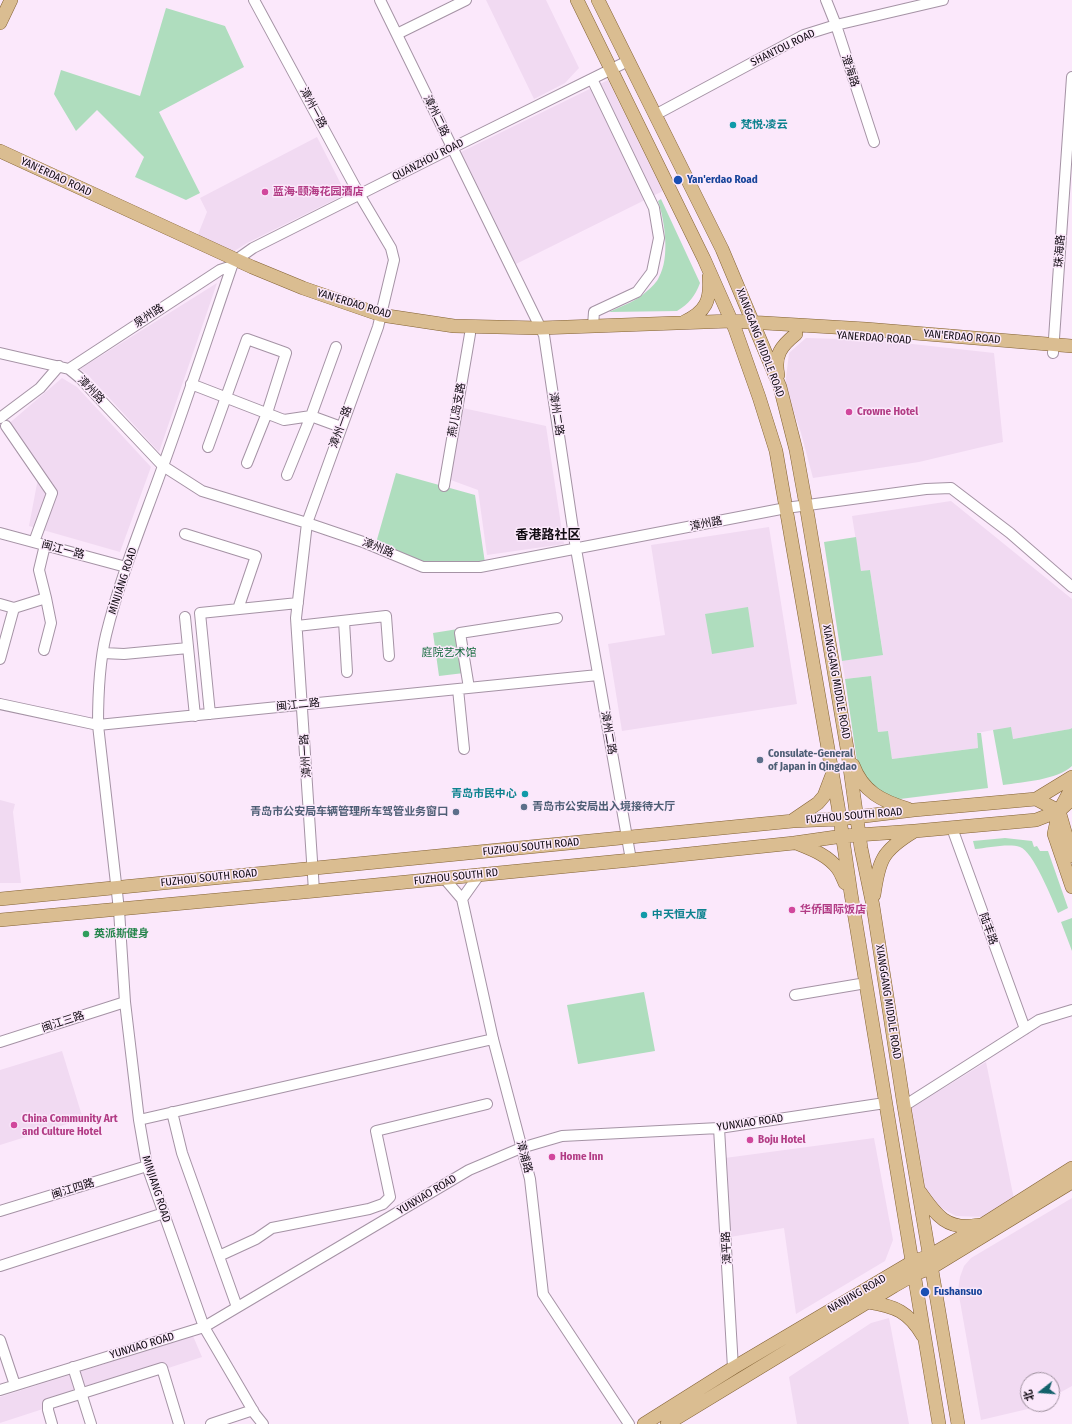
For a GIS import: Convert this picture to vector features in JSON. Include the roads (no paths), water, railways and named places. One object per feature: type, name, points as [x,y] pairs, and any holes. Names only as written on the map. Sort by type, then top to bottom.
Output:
[{"type":"main road","points":[[0,23],[11,0]]},
{"type":"main road","name":"XIANGGANG MIDDLE ROAD","points":[[576,0],[708,269],[733,325],[759,397],[776,451],[843,836],[885,1103],[914,1268],[939,1424]]},
{"type":"main road","name":"XIANGGANG MIDDLE ROAD","points":[[598,0],[722,249],[780,387],[796,450],[848,754],[904,1106],[958,1424]]},
{"type":"main road","name":"YAN'ERDAO ROAD","points":[[0,151],[306,297],[380,318],[455,333],[470,334],[733,325]]},
{"type":"main road","name":"YAN'ERDAO ROAD","points":[[0,160],[234,263]]},
{"type":"main road","points":[[682,323],[701,312],[708,300],[710,289],[708,269]]},
{"type":"main road","name":"YAN'ERDAO ROAD","points":[[380,318],[454,326],[542,331],[593,326],[682,323],[866,329],[1053,349],[1072,346]]},
{"type":"main road","name":"YAN'ERDAO ROAD","points":[[754,326],[796,334]]},
{"type":"main road","points":[[780,387],[776,366],[779,352],[786,342],[796,334]]},
{"type":"main road","name":"YANERDAO ROAD","points":[[796,334],[1053,349],[1072,354]]},
{"type":"main road","points":[[848,754],[857,776],[870,791],[889,803],[914,810]]},
{"type":"main road","points":[[792,821],[818,803],[824,796],[832,775]]},
{"type":"main road","points":[[1036,799],[1072,777]]},
{"type":"main road","points":[[1072,787],[1059,811],[1054,834],[1072,887]]},
{"type":"main road","points":[[1036,799],[1059,811],[1072,856]]},
{"type":"main road","name":"FUZHOU SOUTH ROAD","points":[[0,899],[792,821],[840,819],[914,810],[1036,799]]},
{"type":"main road","points":[[1059,811],[1072,799]]},
{"type":"main road","name":"FUZHOU SOUTH ROAD","points":[[794,843],[843,836],[1036,820],[1059,811]]},
{"type":"main road","points":[[1036,820],[1054,834]]},
{"type":"main road","points":[[873,906],[877,872],[887,850],[915,831]]},
{"type":"main road","points":[[794,843],[817,851],[838,868],[851,894]]},
{"type":"main road","name":"FUZHOU SOUTH RD","points":[[119,910],[794,843]]},
{"type":"main road","points":[[0,920],[119,910]]},
{"type":"main road","name":"NANJING ROAD","points":[[930,1262],[982,1225],[1072,1168]]},
{"type":"main road","name":"NANJING ROAD","points":[[644,1424],[733,1368],[914,1268],[930,1262],[1072,1182]]},
{"type":"main road","points":[[918,1189],[939,1217],[947,1222],[966,1227],[982,1225]]},
{"type":"main road","name":"NANJING ROAD","points":[[667,1424],[868,1302],[914,1268]]},
{"type":"main road","points":[[868,1302],[885,1305],[901,1311],[917,1326],[926,1340]]},
{"type":"street","name":"漳州一路","points":[[254,0],[359,194],[391,248],[394,260],[380,318],[307,523],[296,618],[314,868],[314,891]]},
{"type":"street","name":"漳州二路","points":[[380,0],[542,331],[576,549],[631,860]]},
{"type":"street","points":[[396,34],[466,0]]},
{"type":"street","name":"澄海路","points":[[826,0],[836,25],[874,142]]},
{"type":"street","name":"SHANTOU ROAD","points":[[655,115],[804,35],[836,25],[943,0]]},
{"type":"street","name":"QUANZHOU ROAD","points":[[234,263],[253,248],[628,61]]},
{"type":"street","name":"珠海路","points":[[1053,349],[1072,77]]},
{"type":"street","points":[[592,79],[654,208],[659,238],[652,272],[637,292],[594,312],[593,326]]},
{"type":"street","name":"泉州路","points":[[3,422],[64,368],[220,270],[234,263]]},
{"type":"street","name":"MǏNJIĀNG ROAD","points":[[119,910],[98,726],[98,705],[106,635],[126,567],[234,263]]},
{"type":"street","name":"燕儿岛支路","points":[[444,486],[470,334]]},
{"type":"street","points":[[208,447],[246,338],[286,353],[247,463]]},
{"type":"street","points":[[287,475],[311,416],[336,347]]},
{"type":"street","name":"漳州路","points":[[0,353],[64,368],[80,378],[163,466],[202,491],[307,523],[363,542],[423,567],[480,567],[786,508],[926,489],[951,488],[1010,533],[1072,587]]},
{"type":"street","points":[[191,384],[284,420],[311,416],[341,427]]},
{"type":"street","points":[[3,422],[52,493],[34,542]]},
{"type":"street","name":"闽江一路","points":[[0,533],[126,567]]},
{"type":"street","points":[[185,534],[256,556],[238,609]]},
{"type":"street","points":[[44,650],[51,623],[39,570],[45,545]]},
{"type":"street","points":[[0,604],[14,608],[46,598]]},
{"type":"street","points":[[210,714],[200,613],[298,602]]},
{"type":"street","points":[[0,658],[14,608]]},
{"type":"street","points":[[297,626],[386,616],[389,656]]},
{"type":"street","points":[[185,617],[195,716]]},
{"type":"street","points":[[469,688],[460,634],[557,618]]},
{"type":"street","points":[[344,621],[347,672]]},
{"type":"street","points":[[103,652],[124,654],[188,648]]},
{"type":"street","name":"闽江二路","points":[[0,704],[98,726],[598,674]]},
{"type":"street","points":[[458,689],[464,749]]},
{"type":"street","name":"陆丰路","points":[[952,828],[1025,1029]]},
{"type":"street","points":[[444,878],[462,899],[478,875]]},
{"type":"street","name":"漳浦路","points":[[462,899],[493,1039],[530,1179],[543,1294],[629,1424]]},
{"type":"street","name":"MINJIANG ROAD","points":[[119,910],[125,1002],[139,1120],[147,1166],[204,1327],[253,1410],[263,1424]]},
{"type":"street","points":[[795,994],[866,983]]},
{"type":"street","name":"闽江三路","points":[[0,1042],[125,1002]]},
{"type":"street","points":[[904,1106],[1004,1044],[1039,1020],[1072,1010]]},
{"type":"street","points":[[139,1120],[493,1039]]},
{"type":"street","name":"YUNXIAO ROAD","points":[[0,1390],[204,1327],[469,1170],[521,1148],[562,1136],[719,1128],[885,1103]]},
{"type":"street","points":[[219,1256],[256,1239],[272,1228],[369,1209],[382,1204],[390,1197],[376,1131],[487,1104]]},
{"type":"street","points":[[172,1112],[182,1153],[237,1308]]},
{"type":"street","name":"漳平路","points":[[719,1128],[733,1368]]},
{"type":"street","name":"闽江四路","points":[[0,1211],[147,1166]]},
{"type":"street","points":[[0,1266],[164,1213]]},
{"type":"street","points":[[0,1340],[14,1385]]},
{"type":"street","points":[[73,1367],[91,1424]]},
{"type":"street","points":[[52,1424],[48,1404],[162,1368],[179,1424]]},
{"type":"street","points":[[211,1424],[253,1410]]},
{"type":"place","name":"梵悦·凌云","points":[[733,125]]},
{"type":"place","name":"Yan'erdao Road","points":[[678,180]]},
{"type":"place","name":"蓝海·颐海花园酒店","points":[[265,192]]},
{"type":"place","name":"Crowne Hotel","points":[[849,412]]},
{"type":"place","name":"Consulate-General of Japan in Qingdao","points":[[760,760]]},
{"type":"place","name":"青岛市民中心","points":[[525,794]]},
{"type":"place","name":"青岛市公安局出入境接待大厅","points":[[524,807]]},
{"type":"place","name":"青岛市公安局车辆管理所车驾管业务窗口","points":[[456,812]]},
{"type":"place","name":"华侨国际饭店","points":[[792,910]]},
{"type":"place","name":"中天恒大厦","points":[[644,915]]},
{"type":"place","name":"英派斯健身","points":[[86,934]]},
{"type":"place","name":"China Community Art and Culture Hotel","points":[[14,1125]]},
{"type":"place","name":"Boju Hotel","points":[[750,1140]]},
{"type":"place","name":"Home Inn","points":[[552,1157]]},
{"type":"place","name":"Fushansuo","points":[[925,1292]]},
{"type":"district","name":"香港路社区","points":[[548,535]]},
{"type":"park label","name":"庭院艺术馆","points":[[449,653]]}]
